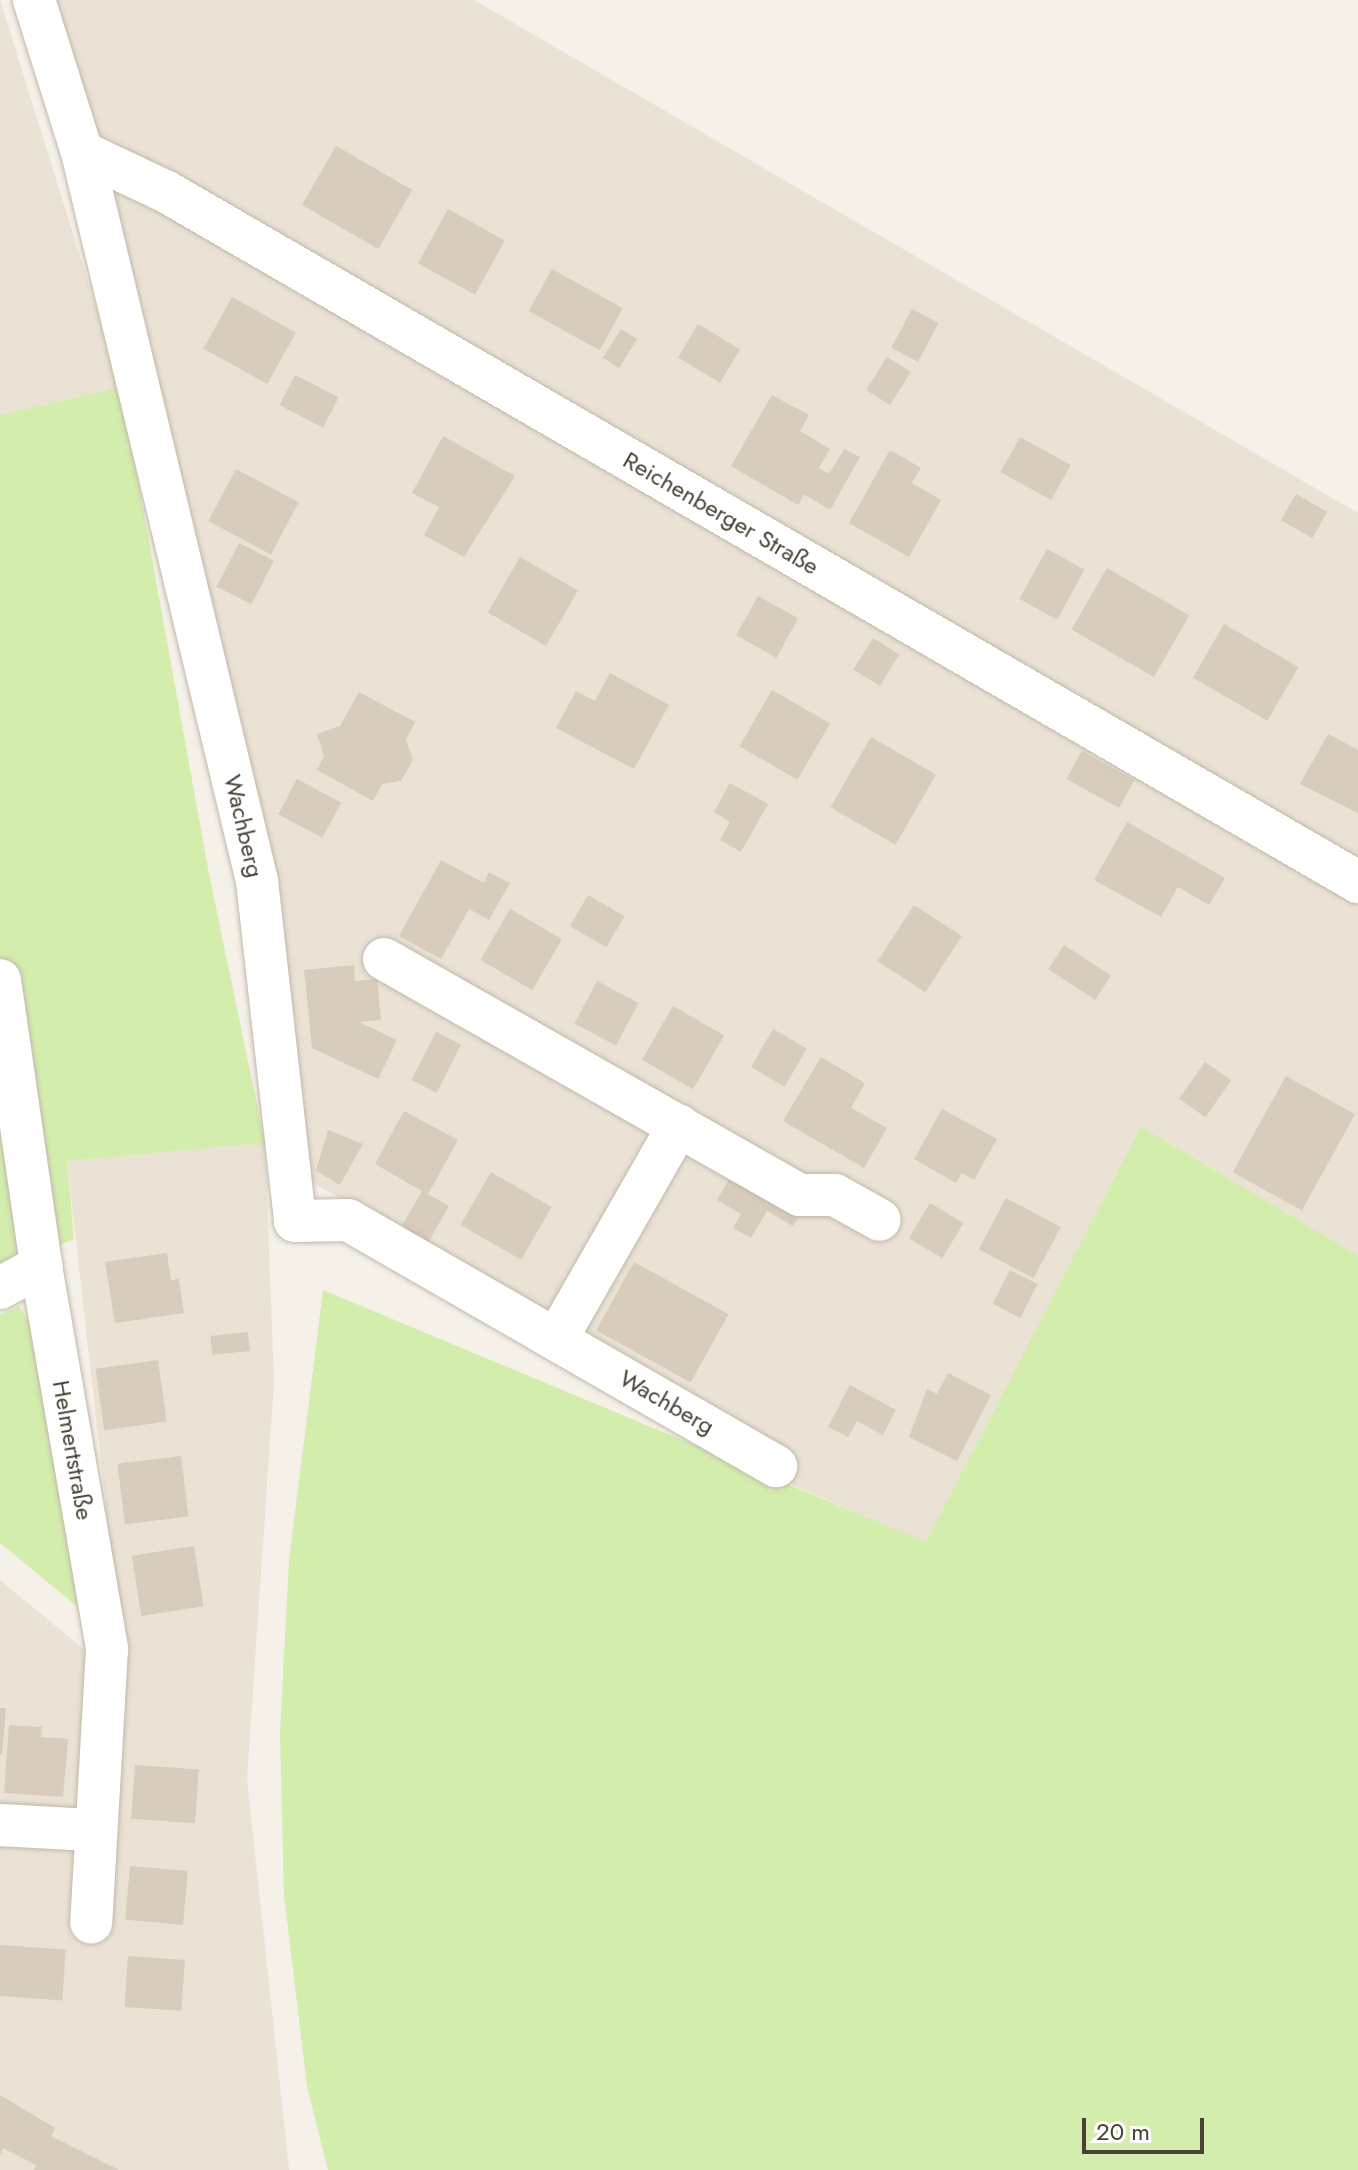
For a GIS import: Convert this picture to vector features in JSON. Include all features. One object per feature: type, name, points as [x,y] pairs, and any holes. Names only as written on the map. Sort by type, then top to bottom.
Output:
[{"type":"street","points":[[34,0],[82,152]]},
{"type":"street","name":"Reichenberger Straße","points":[[82,152],[165,191],[1358,882]]},
{"type":"street","name":"Wachberg","points":[[82,152],[257,881],[295,1221],[348,1220],[776,1466]]},
{"type":"street","points":[[384,959],[800,1195],[835,1195],[880,1220]]},
{"type":"street","name":"Helmertstraße","points":[[1,988],[12,1139],[41,1266],[107,1649],[93,1830],[91,1923]]},
{"type":"street","points":[[557,1338],[679,1125]]},
{"type":"street","points":[[0,1288],[41,1266]]},
{"type":"street","points":[[0,1825],[93,1830]]},
{"type":"shaded area","points":[[0,0],[121,387],[0,415]]},
{"type":"shaded area","points":[[45,0],[474,0],[1358,513],[1358,1256],[1141,1126],[926,1543],[776,1478],[513,1298],[308,1180]]},
{"type":"shaded area","points":[[265,1143],[274,1381],[247,1779],[289,2170],[0,2170],[0,1580],[126,1684],[67,1161]]},
{"type":"green space","points":[[121,387],[209,874],[265,1143],[67,1161],[74,1239],[0,1269],[0,415]]},
{"type":"green space","points":[[1141,1126],[1358,1256],[1358,2170],[328,2170],[307,2086],[284,1895],[280,1733],[289,1560],[323,1290],[926,1542]]},
{"type":"green space","points":[[19,1306],[40,1339],[79,1608],[0,1543],[0,1315]]},
{"type":"building","points":[[336,146],[412,190],[378,249],[302,205]]},
{"type":"building","points":[[448,209],[505,241],[475,295],[418,263]]},
{"type":"building","points":[[552,269],[623,308],[600,350],[529,311]]},
{"type":"building","points":[[232,297],[296,332],[267,384],[203,349]]},
{"type":"building","points":[[912,309],[938,323],[918,362],[891,348]]},
{"type":"building","points":[[698,324],[740,349],[720,383],[678,357]]},
{"type":"building","points":[[621,329],[637,339],[619,368],[603,358]]},
{"type":"building","points":[[887,357],[911,372],[890,405],[866,390]]},
{"type":"building","points":[[295,375],[339,397],[323,428],[280,405]]},
{"type":"building","points":[[772,395],[809,415],[800,431],[830,449],[819,468],[829,474],[844,449],[860,457],[830,510],[804,494],[798,505],[731,466]]},
{"type":"building","points":[[443,436],[515,476],[464,557],[424,535],[439,507],[412,493]]},
{"type":"building","points":[[1020,437],[1071,465],[1051,500],[1001,472]]},
{"type":"building","points":[[890,450],[921,468],[912,483],[941,500],[909,557],[849,523]]},
{"type":"building","points":[[236,469],[299,502],[271,554],[208,521]]},
{"type":"building","points":[[1296,494],[1327,512],[1312,538],[1281,520]]},
{"type":"building","points":[[239,543],[274,561],[252,604],[217,587]]},
{"type":"building","points":[[1047,549],[1085,570],[1057,620],[1019,599]]},
{"type":"building","points":[[520,557],[578,590],[546,646],[488,612]]},
{"type":"building","points":[[1107,568],[1189,616],[1154,677],[1072,629]]},
{"type":"building","points":[[758,596],[798,618],[776,658],[736,635]]},
{"type":"building","points":[[1224,624],[1298,667],[1267,721],[1193,678]]},
{"type":"building","points":[[873,638],[899,654],[880,686],[853,669]]},
{"type":"building","points":[[610,673],[669,705],[634,769],[556,728],[576,691],[595,701]]},
{"type":"building","points":[[772,690],[830,724],[798,780],[740,746]]},
{"type":"building","points":[[359,692],[415,722],[406,740],[413,760],[401,781],[382,784],[373,801],[317,770],[324,756],[317,734],[340,726]]},
{"type":"building","points":[[1328,734],[1358,750],[1358,813],[1300,784]]},
{"type":"building","points":[[871,737],[936,774],[895,845],[830,807]]},
{"type":"building","points":[[1082,751],[1134,780],[1119,808],[1066,779]]},
{"type":"building","points":[[297,779],[341,802],[322,838],[278,814]]},
{"type":"building","points":[[730,783],[768,804],[741,852],[720,840],[730,822],[714,812]]},
{"type":"building","points":[[1127,822],[1225,878],[1209,905],[1178,887],[1161,917],[1094,880]]},
{"type":"building","points":[[441,860],[484,883],[489,872],[510,883],[489,920],[469,909],[441,959],[399,936]]},
{"type":"building","points":[[588,895],[624,916],[606,947],[570,926]]},
{"type":"building","points":[[914,905],[962,936],[925,992],[878,961]]},
{"type":"building","points":[[510,909],[562,939],[532,990],[480,960]]},
{"type":"building","points":[[1064,945],[1111,975],[1095,1000],[1048,969]]},
{"type":"building","points":[[354,965],[355,981],[377,979],[381,1020],[359,1022],[397,1040],[378,1079],[312,1048],[304,970]]},
{"type":"building","points":[[597,981],[638,1003],[616,1045],[574,1023]]},
{"type":"building","points":[[673,1006],[724,1036],[693,1089],[642,1060]]},
{"type":"building","points":[[773,1029],[807,1048],[785,1087],[751,1067]]},
{"type":"building","points":[[436,1032],[461,1045],[436,1093],[411,1080]]},
{"type":"building","points":[[821,1057],[865,1083],[851,1108],[887,1128],[864,1168],[783,1121]]},
{"type":"building","points":[[1205,1062],[1231,1080],[1205,1117],[1179,1099]]},
{"type":"building","points":[[1286,1076],[1355,1114],[1302,1211],[1233,1172]]},
{"type":"building","points":[[942,1109],[997,1139],[974,1180],[962,1173],[956,1183],[914,1159]]},
{"type":"building","points":[[404,1111],[458,1140],[428,1194],[449,1206],[426,1246],[399,1231],[422,1191],[375,1164]]},
{"type":"building","points":[[328,1130],[363,1144],[340,1185],[316,1171]]},
{"type":"building","points":[[491,1172],[552,1207],[521,1260],[460,1225]]},
{"type":"building","points":[[733,1172],[802,1211],[793,1226],[767,1211],[751,1238],[733,1228],[741,1214],[717,1200]]},
{"type":"building","points":[[1006,1198],[1061,1227],[1034,1278],[979,1249]]},
{"type":"building","points":[[930,1203],[963,1223],[942,1258],[909,1238]]},
{"type":"building","points":[[167,1253],[171,1280],[179,1279],[184,1313],[115,1323],[105,1262]]},
{"type":"building","points":[[634,1262],[728,1314],[691,1383],[596,1330]]},
{"type":"building","points":[[1010,1270],[1038,1284],[1020,1318],[993,1304]]},
{"type":"building","points":[[248,1332],[250,1351],[212,1355],[210,1336]]},
{"type":"building","points":[[158,1360],[167,1421],[104,1430],[96,1369]]},
{"type":"building","points":[[948,1373],[991,1395],[957,1461],[909,1437],[927,1389],[937,1394]]},
{"type":"building","points":[[850,1385],[896,1410],[883,1435],[857,1421],[848,1437],[828,1427]]},
{"type":"building","points":[[181,1456],[188,1517],[125,1524],[117,1464]]},
{"type":"building","points":[[194,1546],[204,1606],[141,1616],[132,1556]]},
{"type":"building","points":[[0,1708],[6,1708],[2,1754],[0,1754]]},
{"type":"building","points":[[9,1725],[42,1727],[41,1737],[68,1739],[63,1797],[4,1793]]},
{"type":"building","points":[[135,1765],[199,1769],[195,1823],[131,1819]]},
{"type":"building","points":[[130,1866],[188,1871],[183,1925],[125,1920]]},
{"type":"building","points":[[0,1945],[66,1950],[62,2000],[0,1996]]},
{"type":"building","points":[[128,1956],[185,1960],[181,2011],[124,2007]]},
{"type":"building","points":[[0,2095],[55,2128],[51,2136],[119,2170],[34,2170],[36,2165],[3,2148],[0,2155]]}]
